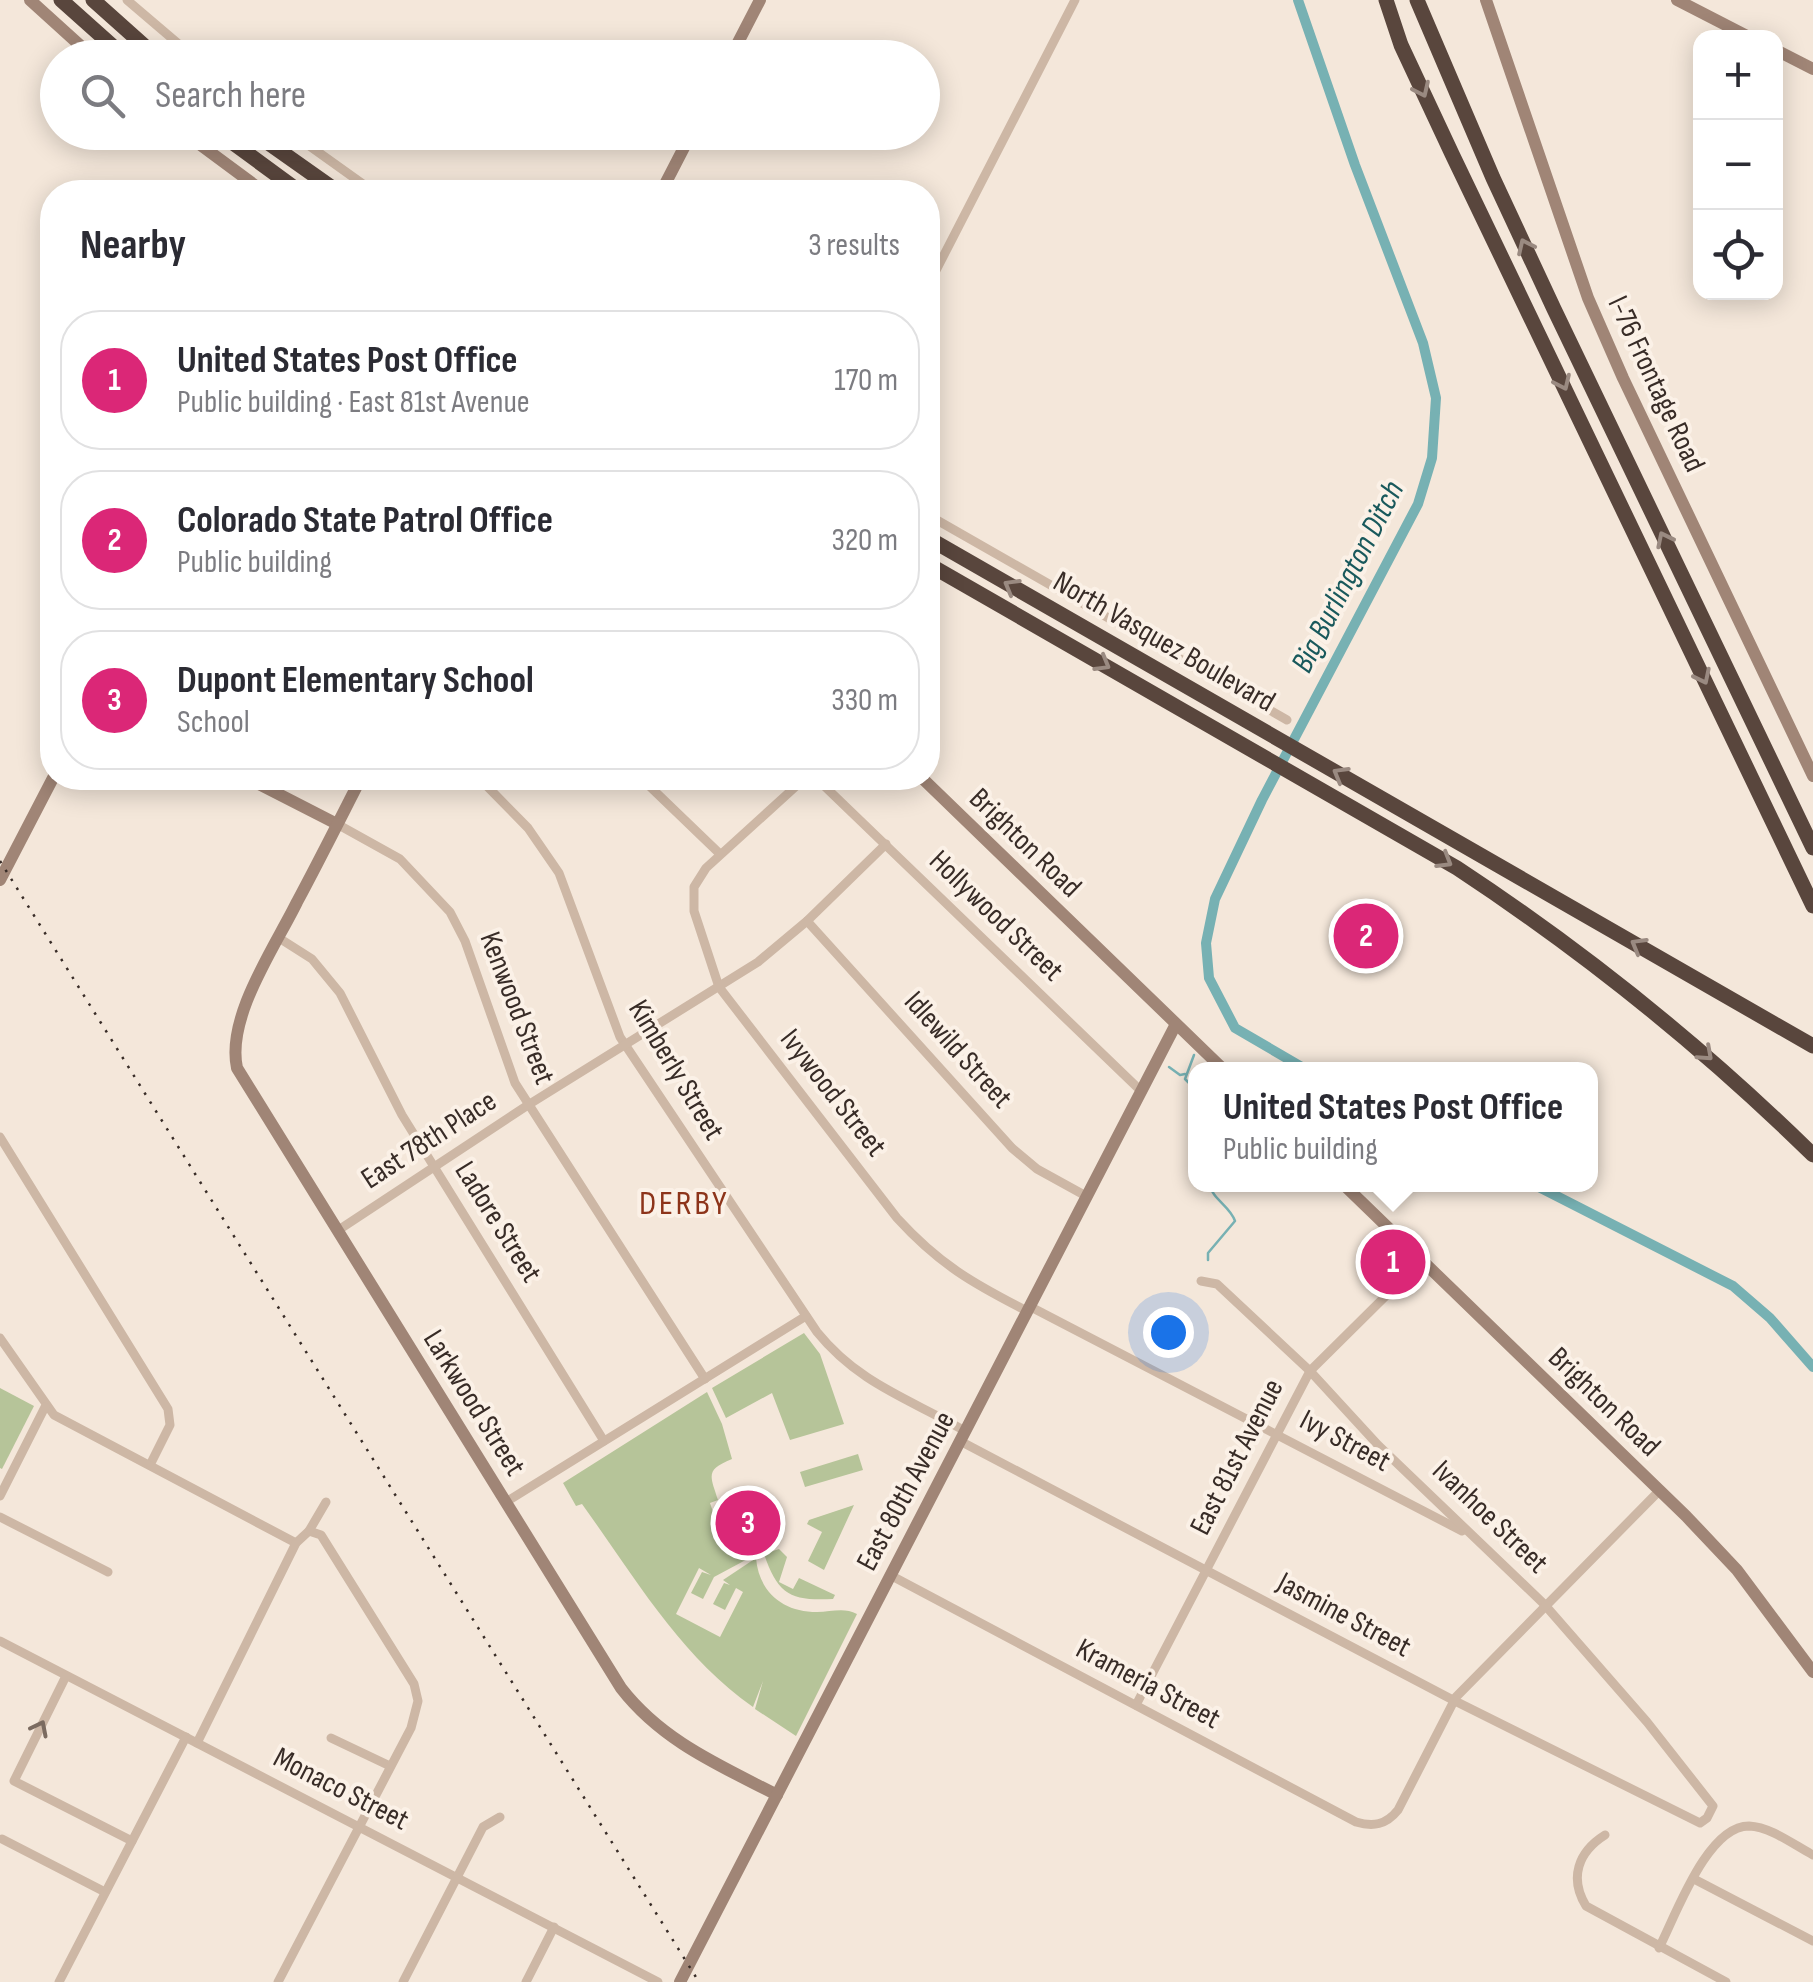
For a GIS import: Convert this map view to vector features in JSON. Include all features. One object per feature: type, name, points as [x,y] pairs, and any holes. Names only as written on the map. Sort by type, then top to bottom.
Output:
[{"type":"highway","points":[[61,0],[106,40]]},
{"type":"highway","points":[[92,0],[138,40]]},
{"type":"highway","points":[[1386,0],[1401,44],[1452,154],[1813,906]]},
{"type":"highway","points":[[1418,0],[1493,178],[1813,848]]},
{"type":"highway","points":[[243,150],[284,180]]},
{"type":"highway","points":[[278,150],[321,180]]},
{"type":"highway","name":"North Vasquez Boulevard","points":[[940,545],[1813,1046]]},
{"type":"highway","name":"North Vasquez Boulevard","points":[[940,571],[1457,868],[1600,966],[1692,1042],[1813,1156]]},
{"type":"highway","points":[[1361,812],[1374,794]]},
{"type":"street","points":[[30,0],[74,40]]},
{"type":"street","points":[[127,0],[174,40]]},
{"type":"street","points":[[739,40],[760,0]]},
{"type":"street","points":[[940,262],[1074,0]]},
{"type":"street","name":"I-76 Frontage Road","points":[[1486,0],[1588,298],[1813,776]]},
{"type":"street","points":[[1677,0],[1735,30]]},
{"type":"street","points":[[1783,54],[1813,69]]},
{"type":"street","points":[[207,150],[248,180]]},
{"type":"street","points":[[315,150],[357,180]]},
{"type":"street","points":[[667,180],[683,150]]},
{"type":"street","points":[[940,522],[1287,720]]},
{"type":"street","points":[[0,880],[47,790]]},
{"type":"street","name":"Kenwood Street","points":[[271,790],[400,858],[450,912],[471,958],[509,1071],[528,1106],[705,1379]]},
{"type":"street","name":"Larkwood Street","points":[[355,790],[244,1011],[234,1049],[237,1068],[622,1688],[646,1718],[688,1749],[777,1795]]},
{"type":"street","name":"Kimberly Street","points":[[491,790],[528,828],[559,873],[610,1018],[624,1045],[806,1316],[849,1367],[962,1436]]},
{"type":"street","points":[[653,790],[720,854],[792,790]]},
{"type":"street","name":"Hollywood Street","points":[[829,790],[1140,1090]]},
{"type":"street","name":"Brighton Road","points":[[934,790],[1216,1062]]},
{"type":"street","name":"East 78th Place","points":[[337,1230],[758,962],[886,844]]},
{"type":"street","name":"Ivywood Street","points":[[720,854],[701,874],[692,895],[719,987],[920,1244],[961,1276],[1028,1308]]},
{"type":"street","name":"Idlewild Street","points":[[806,921],[1029,1164],[1086,1196]]},
{"type":"street","name":"Ladore Street","points":[[279,938],[312,959],[329,976],[402,1115],[604,1441]]},
{"type":"street","name":"East 80th Avenue","points":[[680,1982],[1176,1024]]},
{"type":"street","points":[[0,1137],[168,1409],[170,1425],[150,1466]]},
{"type":"street","name":"Brighton Road","points":[[1351,1192],[1660,1490],[1737,1570],[1813,1672]]},
{"type":"street","name":"East 81st Avenue","points":[[1136,1706],[1310,1371],[1422,1260]]},
{"type":"street","name":"Ivanhoe Street","points":[[1201,1281],[1217,1284],[1310,1371],[1378,1445],[1544,1604],[1647,1722],[1712,1806],[1707,1818]]},
{"type":"street","name":"Ivy Street","points":[[1028,1308],[1476,1538]]},
{"type":"street","points":[[506,1502],[806,1316]]},
{"type":"street","points":[[0,1338],[46,1406],[73,1426],[296,1543]]},
{"type":"street","points":[[0,1496],[46,1406]]},
{"type":"street","name":"Jasmine Street","points":[[962,1436],[1454,1700],[1700,1823],[1707,1818]]},
{"type":"street","points":[[1454,1700],[1660,1490]]},
{"type":"street","points":[[197,1743],[296,1543],[309,1531],[326,1502]]},
{"type":"street","points":[[0,1517],[108,1572]]},
{"type":"street","points":[[278,1982],[411,1728],[418,1701],[414,1684],[321,1535],[309,1531]]},
{"type":"street","name":"Krameria Street","points":[[890,1575],[1356,1822],[1386,1822],[1398,1810],[1454,1700]]},
{"type":"street","name":"Monaco Street","points":[[0,1641],[658,1982]]},
{"type":"street","points":[[66,1676],[14,1781],[132,1842]]},
{"type":"street","points":[[59,1982],[186,1738]]},
{"type":"street","points":[[331,1738],[390,1766]]},
{"type":"street","points":[[403,1982],[482,1827],[500,1817]]},
{"type":"street","points":[[1659,1948],[1713,1845],[1736,1828],[1754,1827],[1813,1855]]},
{"type":"street","points":[[1604,1835],[1579,1862],[1576,1878],[1580,1898],[1590,1910],[1726,1982]]},
{"type":"street","points":[[2,1839],[105,1892]]},
{"type":"street","points":[[1694,1879],[1813,1941]]},
{"type":"street","points":[[526,1982],[554,1928]]},
{"type":"green space","points":[[804,1333],[820,1354],[844,1424],[790,1440],[772,1393],[726,1418],[712,1388]]},
{"type":"green space","points":[[0,1388],[34,1406],[2,1469],[0,1468]]},
{"type":"green space","points":[[707,1392],[732,1459],[712,1474],[718,1500],[710,1503],[726,1550],[740,1545],[731,1547],[719,1502],[737,1497],[755,1555],[714,1577],[703,1599],[691,1593],[702,1572],[711,1575],[699,1568],[676,1614],[720,1637],[743,1592],[736,1588],[725,1610],[713,1604],[724,1583],[730,1585],[723,1580],[756,1558],[762,1581],[784,1604],[805,1611],[842,1610],[857,1614],[796,1736],[755,1709],[763,1681],[753,1707],[703,1664],[660,1613],[582,1504],[576,1506],[563,1483]]},
{"type":"green space","points":[[858,1454],[863,1470],[805,1487],[800,1472]]},
{"type":"green space","points":[[854,1505],[824,1570],[808,1561],[822,1532],[807,1524],[809,1520]]},
{"type":"green space","points":[[779,1549],[787,1557],[779,1582],[793,1589],[799,1578],[835,1595],[833,1599],[806,1599],[781,1587],[764,1554]]},
{"type":"waterway","name":"Big Burlington Ditch","points":[[1293,1062],[1235,1028],[1209,978],[1206,943],[1215,899],[1262,800],[1418,504],[1432,458],[1436,398],[1423,343],[1298,0]]},
{"type":"waterway","points":[[1191,1062],[1194,1055]]},
{"type":"waterway","points":[[1169,1067],[1185,1074]]},
{"type":"waterway","points":[[1188,1071],[1188,1082]]},
{"type":"waterway","points":[[1208,1260],[1208,1253],[1235,1221],[1213,1192]]},
{"type":"waterway","name":"Big Burlington Ditch","points":[[1549,1192],[1733,1286],[1770,1318],[1813,1367]]},
{"type":"railway","points":[[0,861],[699,1982]]},
{"type":"place","name":"Colorado State Patrol Office","points":[[1366,936]]},
{"type":"place","name":"United States Post Office","points":[[1393,1262]]},
{"type":"place","name":"Dupont Elementary School","points":[[748,1523]]},
{"type":"district","name":"DERBY","points":[[684,1203]]}]
